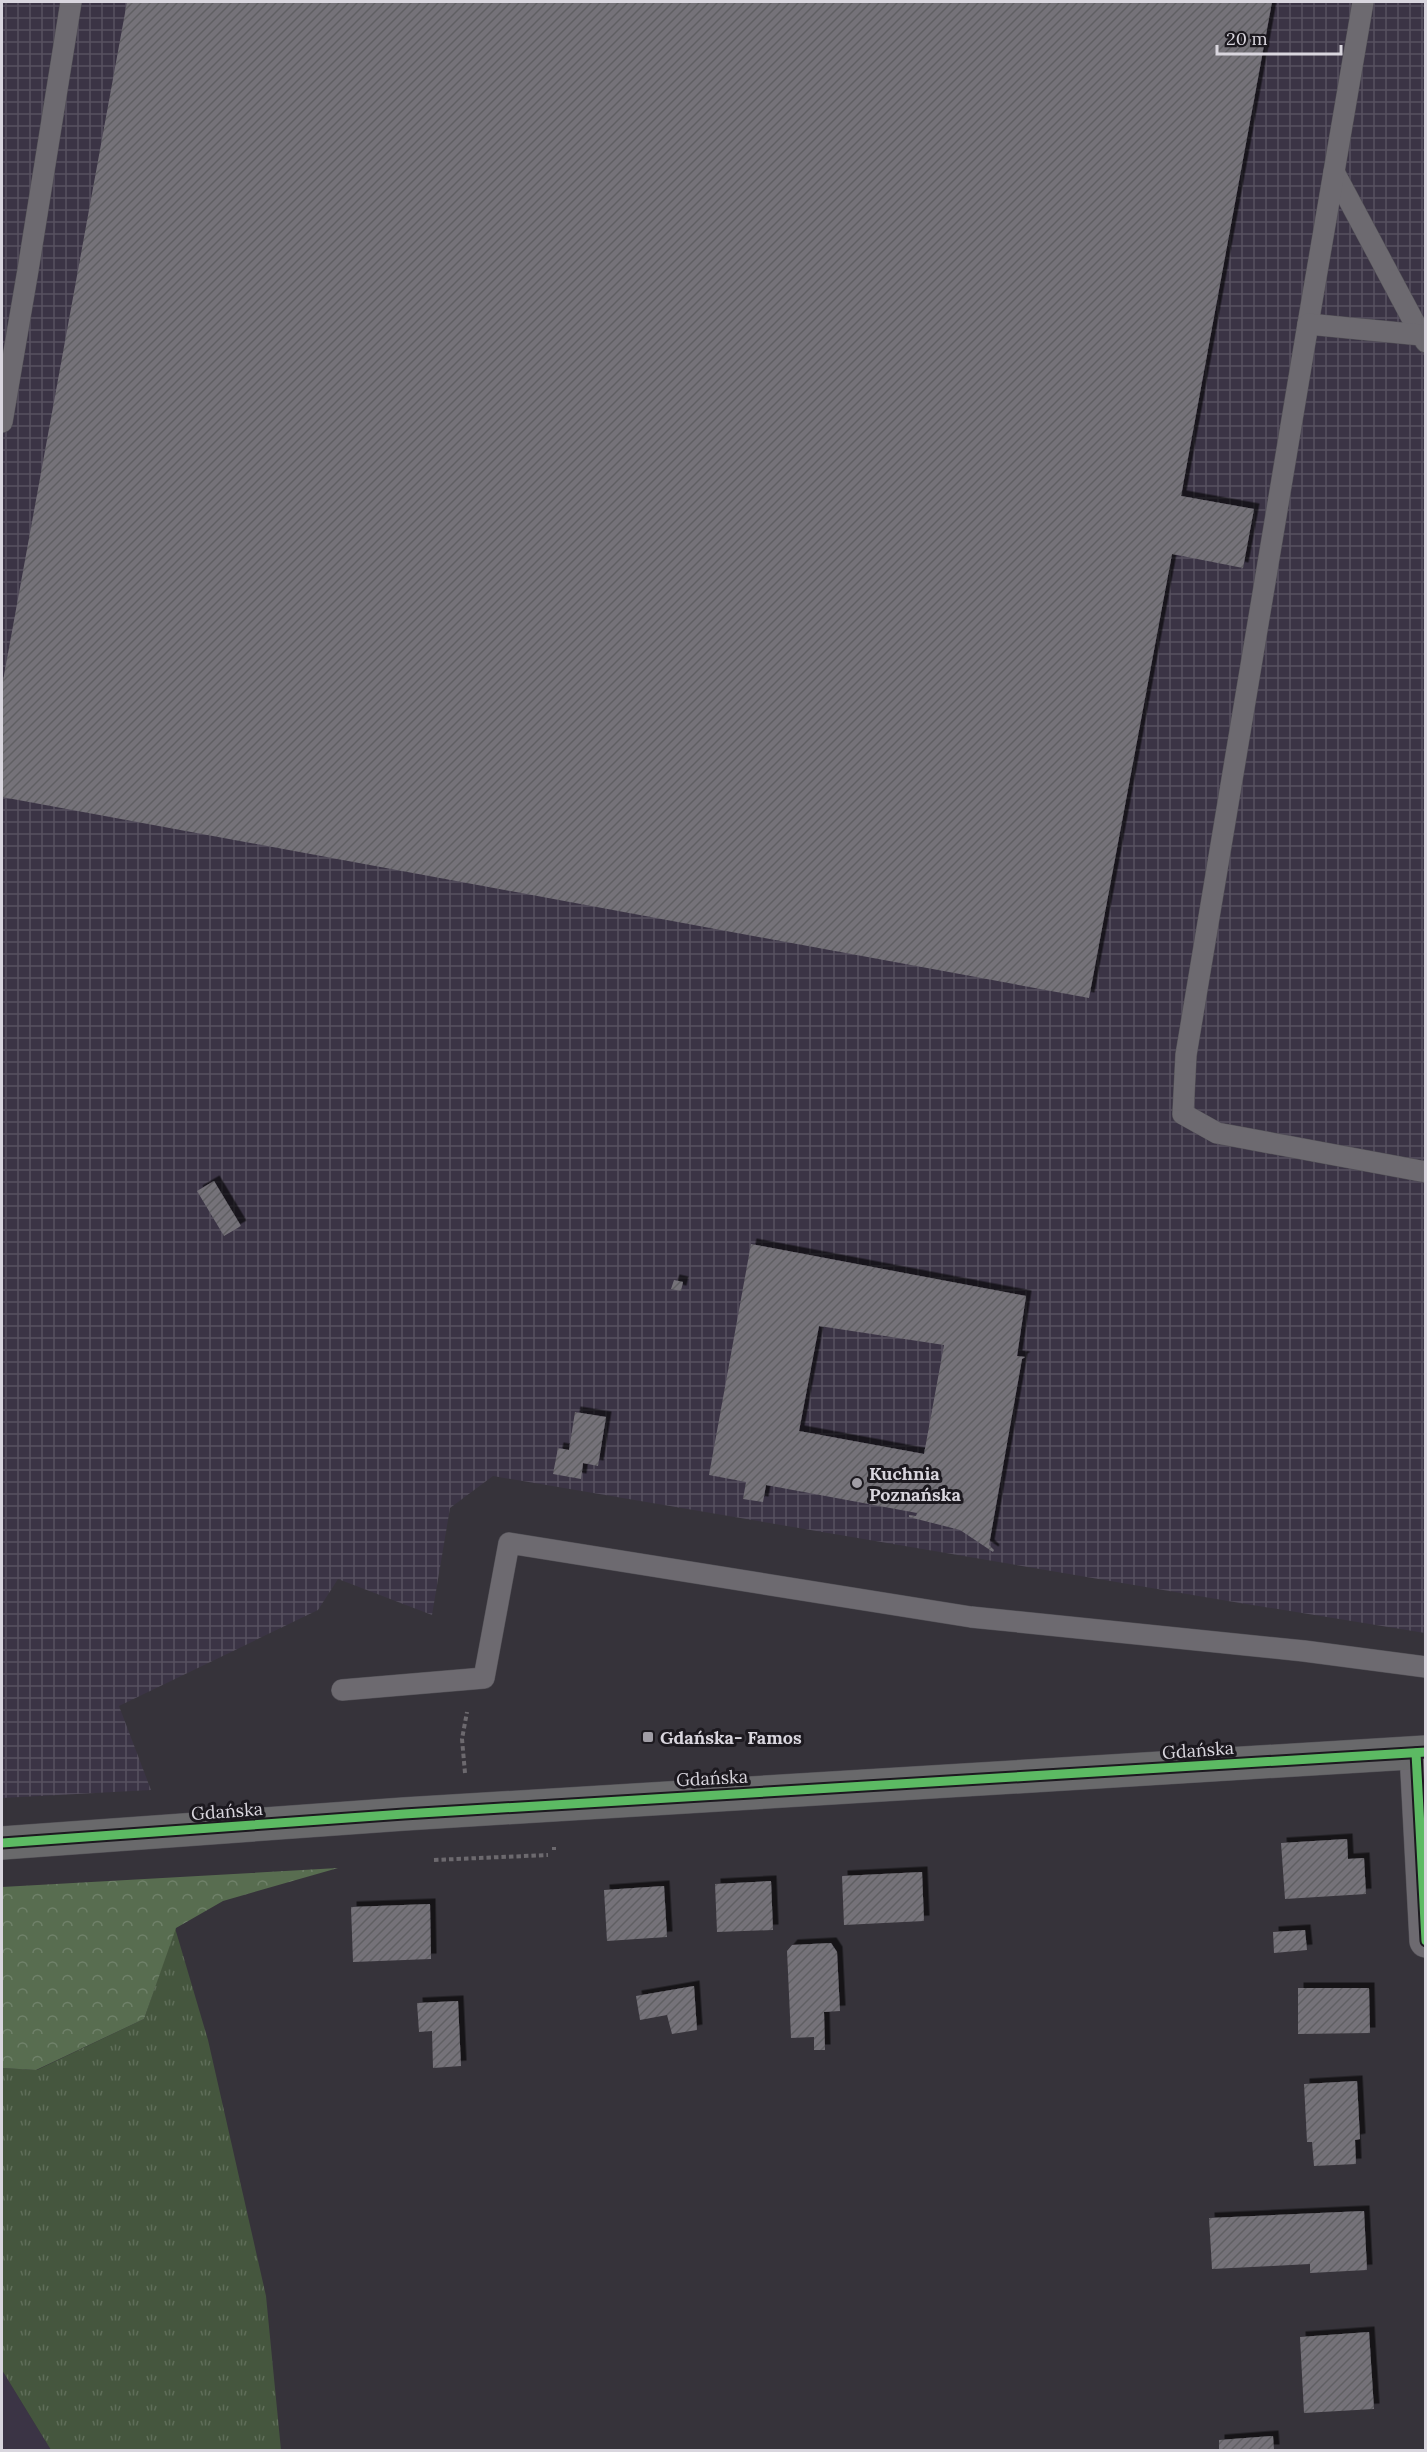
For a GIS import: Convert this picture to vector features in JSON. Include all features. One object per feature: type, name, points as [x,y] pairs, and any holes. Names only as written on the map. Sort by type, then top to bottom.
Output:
[{"type":"main road","name":"Gdańska","points":[[2,1843],[672,1797],[1421,1753]]},
{"type":"street","points":[[1421,1753],[1425,1941]]},
{"type":"lane","points":[[2,422],[71,2]]},
{"type":"lane","points":[[1363,2],[1186,1055],[1183,1114],[1217,1133],[1425,1172]]},
{"type":"lane","points":[[1334,172],[1423,339]]},
{"type":"lane","points":[[1308,324],[1423,339]]},
{"type":"lane","points":[[342,1690],[484,1678],[509,1543],[971,1617],[1305,1650],[1425,1666]]},
{"type":"path","points":[[462,1742],[466,1779]]},
{"type":"path","points":[[434,1860],[548,1855]]},
{"type":"shaded area","points":[[2,2],[1425,2],[1425,1633],[493,1476],[450,1508],[432,1615],[338,1579],[318,1610],[119,1706],[151,1790],[2,1798]]},
{"type":"shaded area","points":[[2,2370],[51,2450],[2,2450]]},
{"type":"green space","points":[[338,1868],[223,1901],[176,1928],[144,2019],[36,2070],[2,2068],[2,1887]]},
{"type":"green space","points":[[175,1928],[208,2040],[266,2296],[281,2450],[51,2450],[2,2370],[2,2068],[37,2070],[144,2019]]},
{"type":"building","points":[[127,2],[1272,2],[1181,496],[1254,509],[1243,568],[1172,554],[1089,998],[2,797],[2,686]]},
{"type":"building","points":[[214,1181],[241,1226],[224,1236],[197,1191]]},
{"type":"building","points":[[751,1244],[1026,1296],[1017,1356],[1025,1357],[1022,1359],[989,1545],[994,1550],[993,1552],[960,1530],[909,1517],[909,1515],[916,1516],[917,1513],[766,1485],[763,1502],[743,1499],[746,1482],[709,1475]],"holes":[[[819,1326],[944,1345],[924,1454],[799,1431]]]},
{"type":"building","points":[[674,1280],[683,1282],[681,1291],[671,1289]]},
{"type":"building","points":[[575,1412],[606,1417],[598,1466],[583,1463],[581,1479],[553,1474],[558,1448],[569,1450]]},
{"type":"building","points":[[1347,1839],[1348,1859],[1364,1858],[1366,1894],[1285,1899],[1281,1843]]},
{"type":"building","points":[[922,1872],[924,1921],[844,1925],[842,1876]]},
{"type":"building","points":[[771,1881],[773,1930],[717,1932],[715,1884]]},
{"type":"building","points":[[664,1886],[667,1937],[607,1941],[604,1890]]},
{"type":"building","points":[[430,1904],[431,1959],[353,1962],[351,1907]]},
{"type":"building","points":[[1305,1930],[1307,1950],[1274,1953],[1273,1932]]},
{"type":"building","points":[[831,1943],[837,1952],[840,2011],[824,2012],[825,2050],[814,2050],[814,2037],[791,2038],[787,1951],[792,1945]]},
{"type":"building","points":[[694,1986],[697,2030],[672,2034],[667,2015],[640,2020],[636,1996]]},
{"type":"building","points":[[1298,1988],[1369,1988],[1370,2033],[1298,2034]]},
{"type":"building","points":[[458,2001],[461,2066],[433,2068],[432,2031],[419,2032],[417,2003]]},
{"type":"building","points":[[1357,2081],[1360,2139],[1355,2140],[1356,2164],[1314,2166],[1312,2142],[1307,2142],[1304,2084]]},
{"type":"building","points":[[1364,2211],[1367,2270],[1310,2273],[1310,2264],[1212,2269],[1209,2218]]},
{"type":"building","points":[[1369,2332],[1374,2409],[1304,2413],[1300,2337]]},
{"type":"building","points":[[1273,2436],[1274,2450],[1219,2450],[1219,2440]]},
{"type":"cycle path","points":[[2,1843],[404,1814],[1426,1752]]},
{"type":"cycle path","points":[[1416,1753],[1426,1941]]},
{"type":"place","name":"Kuchnia Poznańska","points":[[857,1483]]},
{"type":"place","name":"Gdańska- Famos","points":[[648,1737]]}]
